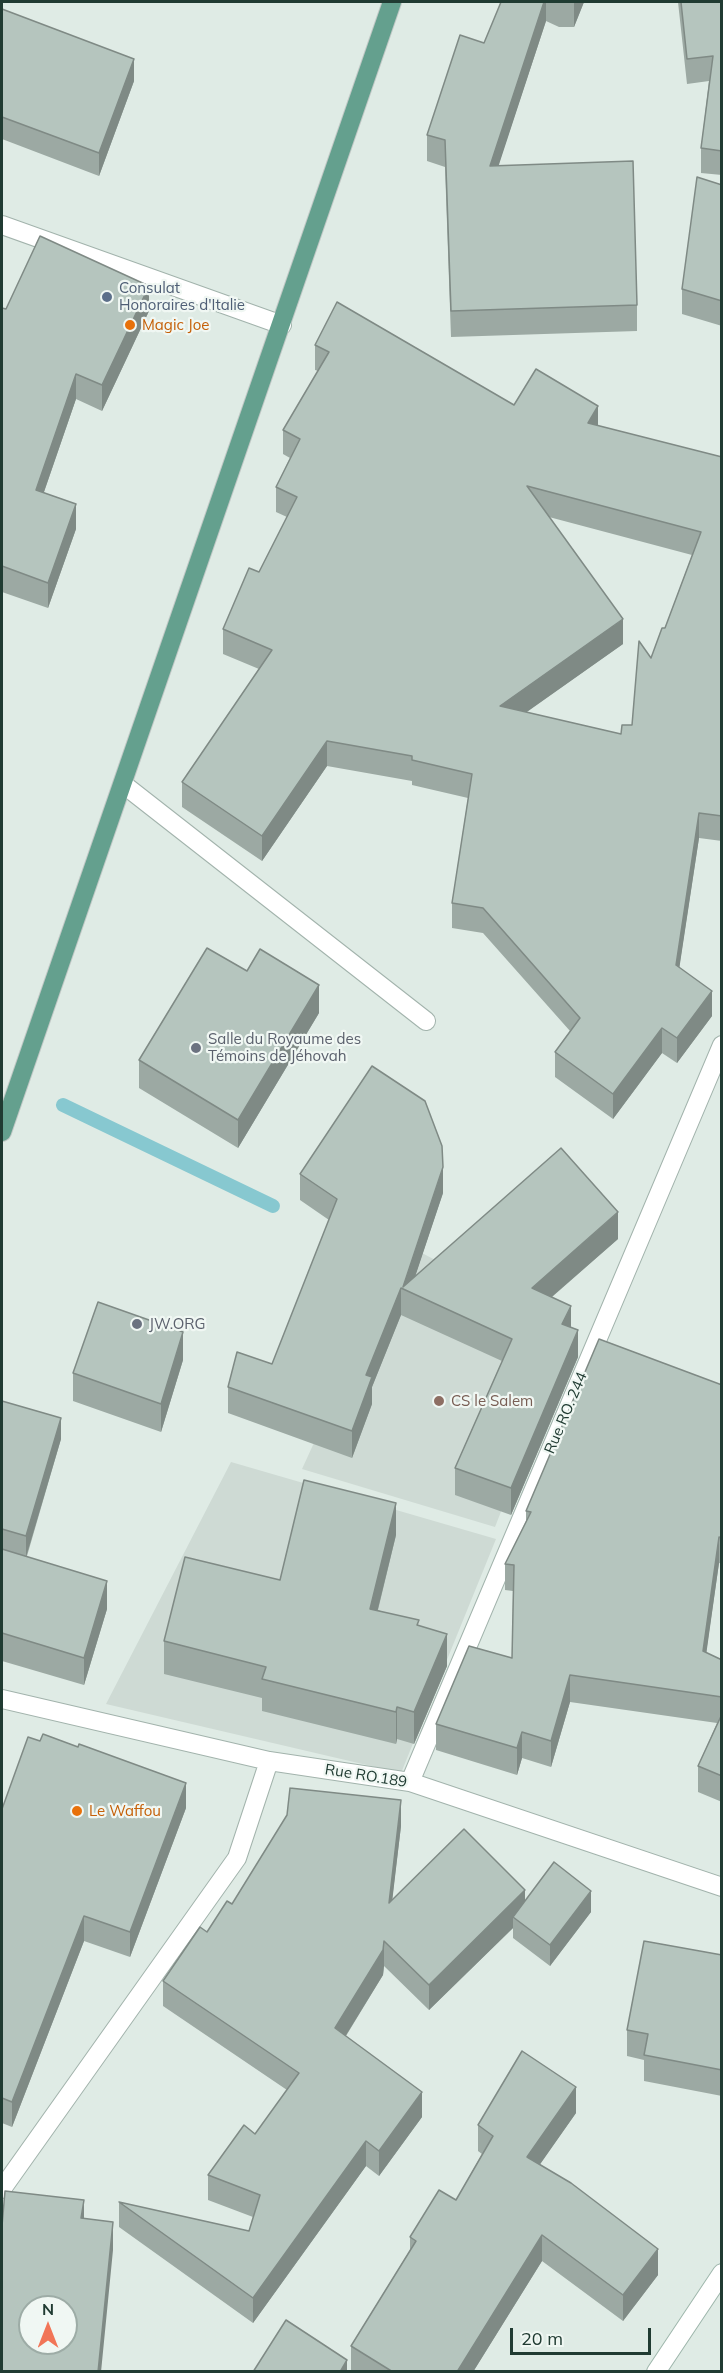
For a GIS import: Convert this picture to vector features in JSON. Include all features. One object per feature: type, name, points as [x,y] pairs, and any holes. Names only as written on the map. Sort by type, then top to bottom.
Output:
[{"type":"main road","points":[[2,1130],[392,2]]},
{"type":"street","points":[[2,225],[282,325]]},
{"type":"street","points":[[123,784],[426,1021]]},
{"type":"street","name":"Rue RO. 244","points":[[410,1782],[722,1045]]},
{"type":"street","name":"Rue RO.189","points":[[2,1699],[269,1761],[410,1782],[722,1887]]},
{"type":"street","points":[[2,2189],[237,1858],[269,1761]]},
{"type":"street","points":[[656,2372],[722,2273]]},
{"type":"shaded area","name":"CS le Salem","points":[[405,1244],[571,1332],[495,1527],[302,1469]]},
{"type":"shaded area","points":[[231,1462],[496,1539],[401,1773],[106,1704]]},
{"type":"building","points":[[501,2],[544,2],[490,166],[633,161],[637,305],[451,311],[445,140],[427,135],[460,35],[484,43]]},
{"type":"building","points":[[681,2],[722,2],[722,151],[701,148],[713,56],[687,59]]},
{"type":"building","points":[[2,9],[134,59],[99,153],[2,117]]},
{"type":"building","points":[[697,177],[722,185],[722,301],[682,289]]},
{"type":"building","points":[[40,236],[149,286],[102,385],[76,374],[36,490],[76,504],[48,583],[2,566],[2,308],[6,309]]},
{"type":"building","points":[[337,302],[514,405],[536,369],[598,406],[588,423],[722,457],[722,816],[699,813],[676,965],[712,991],[677,1038],[662,1028],[613,1094],[555,1052],[580,1018],[483,908],[452,903],[472,774],[412,760],[412,756],[327,741],[262,836],[182,782],[272,650],[223,629],[249,568],[259,572],[297,497],[276,487],[300,439],[283,430],[329,352],[315,345]],"holes":[[[527,486],[701,532],[665,628],[662,628],[651,658],[639,641],[632,725],[622,725],[621,734],[500,706],[623,619]]]},
{"type":"building","points":[[207,948],[247,971],[260,949],[319,985],[238,1120],[139,1060]]},
{"type":"building","points":[[372,1066],[425,1101],[442,1146],[443,1167],[403,1287],[561,1148],[618,1212],[532,1288],[571,1306],[562,1324],[578,1330],[511,1488],[455,1468],[512,1339],[401,1288],[366,1375],[372,1377],[352,1431],[228,1387],[237,1352],[272,1364],[337,1199],[300,1174]]},
{"type":"building","points":[[98,1302],[183,1332],[161,1404],[73,1373]]},
{"type":"building","points":[[599,1339],[722,1385],[722,1538],[719,1537],[703,1651],[722,1660],[722,1697],[570,1675],[551,1741],[522,1732],[517,1748],[436,1724],[469,1646],[512,1658],[514,1565],[505,1564],[531,1512],[526,1511]]},
{"type":"building","points":[[2,1401],[61,1418],[26,1536],[2,1529]]},
{"type":"building","points":[[304,1480],[396,1503],[370,1609],[419,1620],[417,1625],[447,1634],[414,1712],[397,1707],[396,1712],[262,1679],[266,1667],[164,1641],[185,1557],[280,1580]]},
{"type":"building","points":[[2,1549],[107,1581],[84,1658],[2,1633]]},
{"type":"building","points":[[722,1714],[722,1776],[698,1766]]},
{"type":"building","points":[[43,1734],[78,1747],[79,1744],[186,1783],[130,1932],[84,1916],[12,2102],[2,2098],[2,1809],[28,1737],[40,1741]]},
{"type":"building","points":[[290,1788],[401,1800],[389,1903],[464,1829],[525,1890],[429,1985],[384,1941],[383,1950],[335,2028],[422,2092],[379,2151],[366,2141],[253,2298],[119,2202],[249,2231],[260,2195],[208,2175],[244,2125],[255,2134],[299,2073],[163,1981],[200,1927],[207,1932],[227,1901],[232,1904],[287,1815]]},
{"type":"building","points":[[554,1862],[591,1891],[550,1945],[513,1917]]},
{"type":"building","points":[[644,1941],[722,1955],[722,2070],[644,2055],[648,2034],[627,2030]]},
{"type":"building","points":[[522,2051],[576,2087],[527,2157],[571,2183],[658,2249],[623,2295],[542,2235],[457,2372],[393,2372],[351,2346],[416,2241],[410,2237],[439,2190],[456,2200],[493,2136],[478,2125]]},
{"type":"building","points":[[5,2191],[84,2200],[81,2218],[113,2222],[98,2372],[2,2372],[2,2226]]},
{"type":"building","points":[[286,2320],[347,2360],[340,2372],[253,2372]]},
{"type":"waterway","points":[[63,1105],[273,1206]]},
{"type":"place","name":"Consulat Honoraires d'Italie","points":[[107,297]]},
{"type":"place","name":"Magic Joe","points":[[130,325]]},
{"type":"place","name":"Salle du Royaume des Témoins de Jéhovah","points":[[196,1048]]},
{"type":"place","name":"JW.ORG","points":[[137,1324]]},
{"type":"place","name":"CS le Salem","points":[[439,1401]]},
{"type":"place","name":"Le Waffou","points":[[77,1811]]}]
